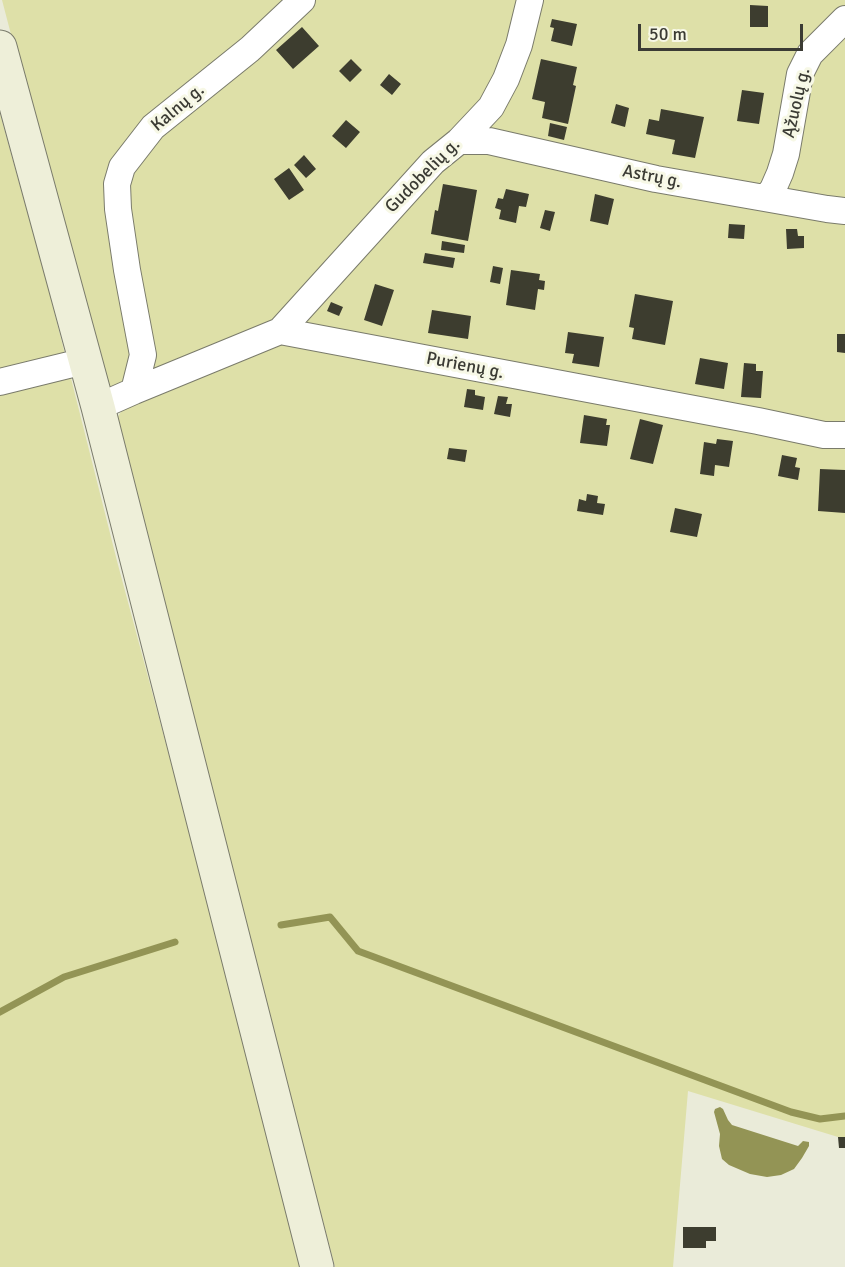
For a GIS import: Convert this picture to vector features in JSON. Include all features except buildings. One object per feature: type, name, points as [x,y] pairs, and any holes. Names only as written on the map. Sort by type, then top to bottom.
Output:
[{"type":"main road","points":[[0,47],[98,407],[317,1267]]},
{"type":"street","name":"Kalnų g.","points":[[134,391],[143,356],[118,209],[117,184],[122,167],[153,127],[250,49],[302,0]]},
{"type":"street","name":"Gudobelių g.","points":[[280,331],[433,162],[459,141],[490,107],[506,79],[519,45],[530,0]]},
{"type":"street","name":"Ąžuolų g.","points":[[766,198],[773,189],[786,154],[800,74],[810,54],[845,19]]},
{"type":"street","name":"Astrų g.","points":[[459,141],[489,141],[656,179],[845,211]]},
{"type":"street","points":[[98,407],[280,331]]},
{"type":"street","name":"Purienų g.","points":[[280,331],[824,435],[845,435]]},
{"type":"street","points":[[0,382],[85,361]]},
{"type":"green space","points":[[2,0],[845,0],[845,1137],[838,1137],[688,1091],[673,1267],[335,1267],[114,422],[123,409],[101,379]]},
{"type":"green space","points":[[0,114],[48,287],[117,561],[306,1267],[0,1267]]},
{"type":"shaded area","points":[[720,1107],[732,1125],[798,1146],[803,1141],[809,1142],[809,1146],[794,1169],[781,1175],[767,1177],[750,1174],[729,1165],[722,1159],[719,1146],[720,1134],[714,1112]]},
{"type":"waterway","points":[[281,925],[330,917],[358,951],[791,1112],[820,1119],[845,1116]]},
{"type":"waterway","points":[[0,1012],[64,977],[175,942]]}]
